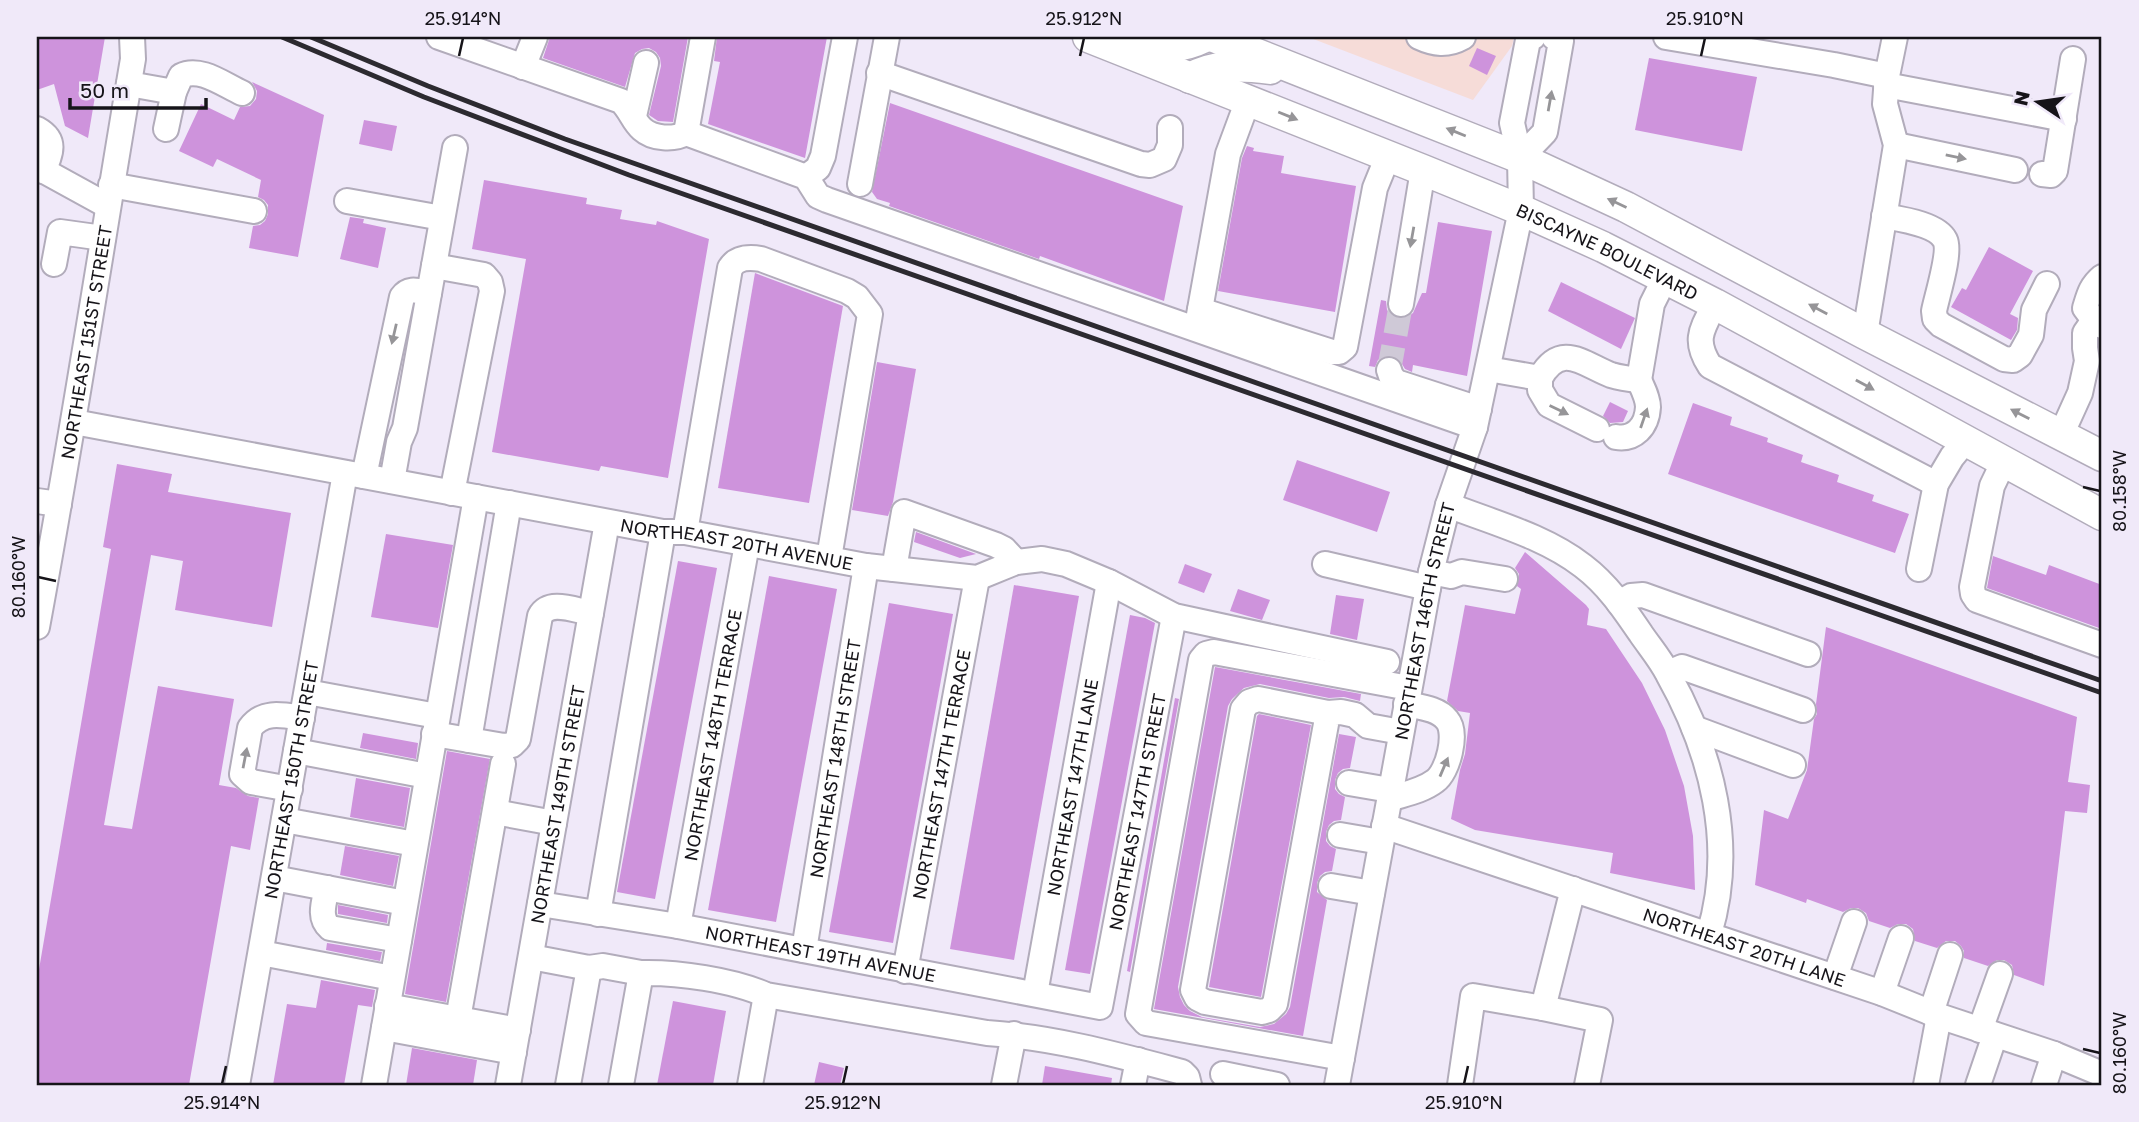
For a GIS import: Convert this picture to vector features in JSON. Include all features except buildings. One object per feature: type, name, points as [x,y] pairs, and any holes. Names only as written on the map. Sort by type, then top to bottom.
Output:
[{"type":"main road","points":[[1090,37],[1168,47],[1188,45],[1205,37]]},
{"type":"main road","name":"BISCAYNE BOULEVARD","points":[[1090,37],[1521,210],[1603,247],[1715,304],[2102,514]]},
{"type":"main road","points":[[1214,37],[1520,159],[1626,207],[2102,456]]},
{"type":"main road","points":[[1190,78],[1218,67],[1241,65],[1308,74]]},
{"type":"street","points":[[439,37],[621,101],[645,132],[669,138],[678,138],[686,133],[703,37]]},
{"type":"street","points":[[523,67],[535,37]]},
{"type":"street","points":[[806,177],[818,168],[823,156],[845,37]]},
{"type":"street","points":[[860,184],[887,37]]},
{"type":"street","points":[[1419,37],[1430,42],[1443,43],[1463,37]]},
{"type":"street","name":"NORTHEAST 146TH STREET","points":[[1337,1085],[1430,580],[1448,505],[1477,418],[1521,210],[1520,159],[1512,123],[1528,40],[1533,37]]},
{"type":"street","points":[[1520,159],[1545,132],[1561,41],[1554,37]]},
{"type":"street","points":[[1666,37],[1824,63],[1887,81],[2064,118]]},
{"type":"street","points":[[1865,334],[1896,145],[1885,104],[1895,37]]},
{"type":"street","name":"NORTHEAST 151ST STREET","points":[[37,621],[48,502],[74,422],[137,44]]},
{"type":"street","points":[[2042,173],[2051,175],[2054,171],[2073,59]]},
{"type":"street","points":[[634,116],[646,63]]},
{"type":"street","points":[[166,129],[174,92],[181,76],[188,72],[196,72],[242,93]]},
{"type":"street","points":[[879,73],[1140,164],[1150,165],[1164,159],[1170,145],[1170,128]]},
{"type":"street","points":[[129,84],[174,92]]},
{"type":"street","points":[[1198,320],[1227,154],[1248,100]]},
{"type":"street","points":[[37,129],[46,134],[51,144],[50,155],[40,169],[110,196],[254,211]]},
{"type":"street","points":[[686,133],[806,177],[818,196],[827,200],[1198,320],[1477,418]]},
{"type":"street","points":[[1896,145],[2015,170]]},
{"type":"street","points":[[392,481],[405,428],[454,148]]},
{"type":"street","points":[[1198,320],[1332,352],[1339,352],[1345,347],[1375,188],[1388,156]]},
{"type":"street","points":[[1401,304],[1423,170]]},
{"type":"street","points":[[347,201],[442,218]]},
{"type":"street","points":[[1884,216],[1923,225],[1945,240],[1946,252],[1934,311],[1935,319],[1941,325],[2004,359],[2013,360],[2020,355],[2031,335],[2034,310],[2047,284]]},
{"type":"street","points":[[54,264],[60,232],[103,237]]},
{"type":"street","points":[[598,914],[730,268],[734,262],[740,260],[752,257],[761,259],[848,291],[857,297],[870,314],[829,558]]},
{"type":"street","points":[[374,1085],[436,725],[492,291],[490,282],[484,275],[433,266]]},
{"type":"street","points":[[2061,435],[2080,393],[2087,361],[2085,333],[2098,323],[2085,308],[2090,291],[2102,277]]},
{"type":"street","points":[[1639,380],[1624,379],[1575,358],[1554,360],[1540,378],[1540,390],[1549,405],[1606,433],[1626,438],[1634,435],[1645,420],[1648,408],[1647,398],[1639,380],[1652,304],[1665,278]]},
{"type":"street","name":"NORTHEAST 150TH STREET","points":[[237,1085],[302,718],[354,475],[402,297],[405,292],[412,290],[429,293]]},
{"type":"street","points":[[1715,304],[1701,329],[1699,339],[1710,366],[1936,484]]},
{"type":"street","points":[[1488,369],[1540,378]]},
{"type":"street","points":[[1389,370],[1396,382],[1477,418]]},
{"type":"street","name":"NORTHEAST 20TH AVENUE","points":[[74,422],[607,522],[866,566],[977,578],[1016,562],[1042,559],[1066,564],[1109,582],[1174,616],[1387,662]]},
{"type":"street","points":[[1920,569],[1936,484],[1966,440]]},
{"type":"street","points":[[2004,461],[1992,486],[1972,587],[1973,594],[1977,600],[2102,645]]},
{"type":"street","points":[[469,740],[509,503]]},
{"type":"street","points":[[1448,505],[1550,544],[1584,567],[1610,590],[1668,673],[1694,728],[1709,773],[1719,822],[1717,909],[1709,934]]},
{"type":"street","points":[[894,569],[904,512],[996,545],[1004,549],[1016,562]]},
{"type":"street","name":"NORTHEAST 149TH STREET","points":[[508,1085],[607,522]]},
{"type":"street","name":"NORTHEAST 148TH TERRACE","points":[[678,926],[747,544]]},
{"type":"street","points":[[1325,564],[1430,580],[1462,572],[1505,579]]},
{"type":"street","name":"NORTHEAST 148TH STREET","points":[[804,950],[866,566]]},
{"type":"street","name":"NORTHEAST 147TH TERRACE","points":[[905,971],[977,578]]},
{"type":"street","name":"NORTHEAST 147TH LANE","points":[[1035,994],[1109,582]]},
{"type":"street","points":[[1619,603],[1631,596],[1643,595],[1808,654]]},
{"type":"street","points":[[307,692],[436,725],[469,740],[512,745],[518,739],[540,616],[544,609],[552,606],[591,613]]},
{"type":"street","name":"NORTHEAST 147TH STREET","points":[[1100,1007],[1174,616]]},
{"type":"street","points":[[1342,1058],[1146,1023],[1138,1014],[1201,660],[1206,654],[1214,652],[1408,696],[1447,720],[1452,731],[1443,775],[1424,789],[1389,794],[1349,783]]},
{"type":"street","points":[[1668,673],[1682,667],[1803,710]]},
{"type":"street","points":[[1328,713],[1275,1004],[1262,1012],[1205,1002],[1197,998],[1194,990],[1243,709],[1249,702],[1258,699],[1328,713],[1355,715],[1368,726],[1401,732]]},
{"type":"street","points":[[290,789],[251,782],[242,774],[250,728],[255,722],[276,714],[302,718]]},
{"type":"street","points":[[1694,728],[1793,765]]},
{"type":"street","points":[[296,751],[427,776]]},
{"type":"street","points":[[458,1019],[503,764]]},
{"type":"street","points":[[495,812],[554,823]]},
{"type":"street","points":[[284,820],[415,844]]},
{"type":"street","name":"NORTHEAST 20TH LANE","points":[[1340,835],[1382,834],[1573,889],[2054,1054],[2099,1077]]},
{"type":"street","points":[[274,878],[405,903]]},
{"type":"street","points":[[1331,886],[1371,893]]},
{"type":"street","points":[[327,888],[322,917],[330,928],[399,940]]},
{"type":"street","points":[[1543,1008],[1573,889]]},
{"type":"street","name":"NORTHEAST 19TH AVENUE","points":[[540,904],[678,926],[1100,1007]]},
{"type":"street","points":[[1835,977],[1854,922]]},
{"type":"street","points":[[1882,993],[1901,938]]},
{"type":"street","points":[[261,953],[392,978]]},
{"type":"street","points":[[1926,1085],[1935,1014],[1950,955]]},
{"type":"street","points":[[531,957],[589,968],[603,966],[641,972],[666,972],[746,987],[766,995],[987,1033],[1014,1034],[1108,1052],[1182,1072],[1189,1085]]},
{"type":"street","points":[[568,1085],[589,968]]},
{"type":"street","points":[[621,1085],[641,972]]},
{"type":"street","points":[[1978,1085],[2000,974]]},
{"type":"street","points":[[750,1085],[766,995]]},
{"type":"street","points":[[1460,1085],[1473,996],[1600,1020],[1587,1085]]},
{"type":"street","points":[[385,1017],[458,1019],[516,1041]]},
{"type":"street","points":[[385,1017],[516,1041]]},
{"type":"street","points":[[1004,1085],[1014,1034]]},
{"type":"street","points":[[2044,1085],[2054,1054]]},
{"type":"street","points":[[1133,1085],[1138,1060]]},
{"type":"street","points":[[1223,1074],[1277,1085]]},
{"type":"shaded area","points":[[1308,37],[1514,37],[1512,46],[1473,100]]},
{"type":"tunnel","points":[[1389,370],[1401,304]]},
{"type":"railway","points":[[282,37],[424,97],[629,175],[2102,693]]},
{"type":"railway","points":[[311,37],[565,139],[2102,681]]}]
